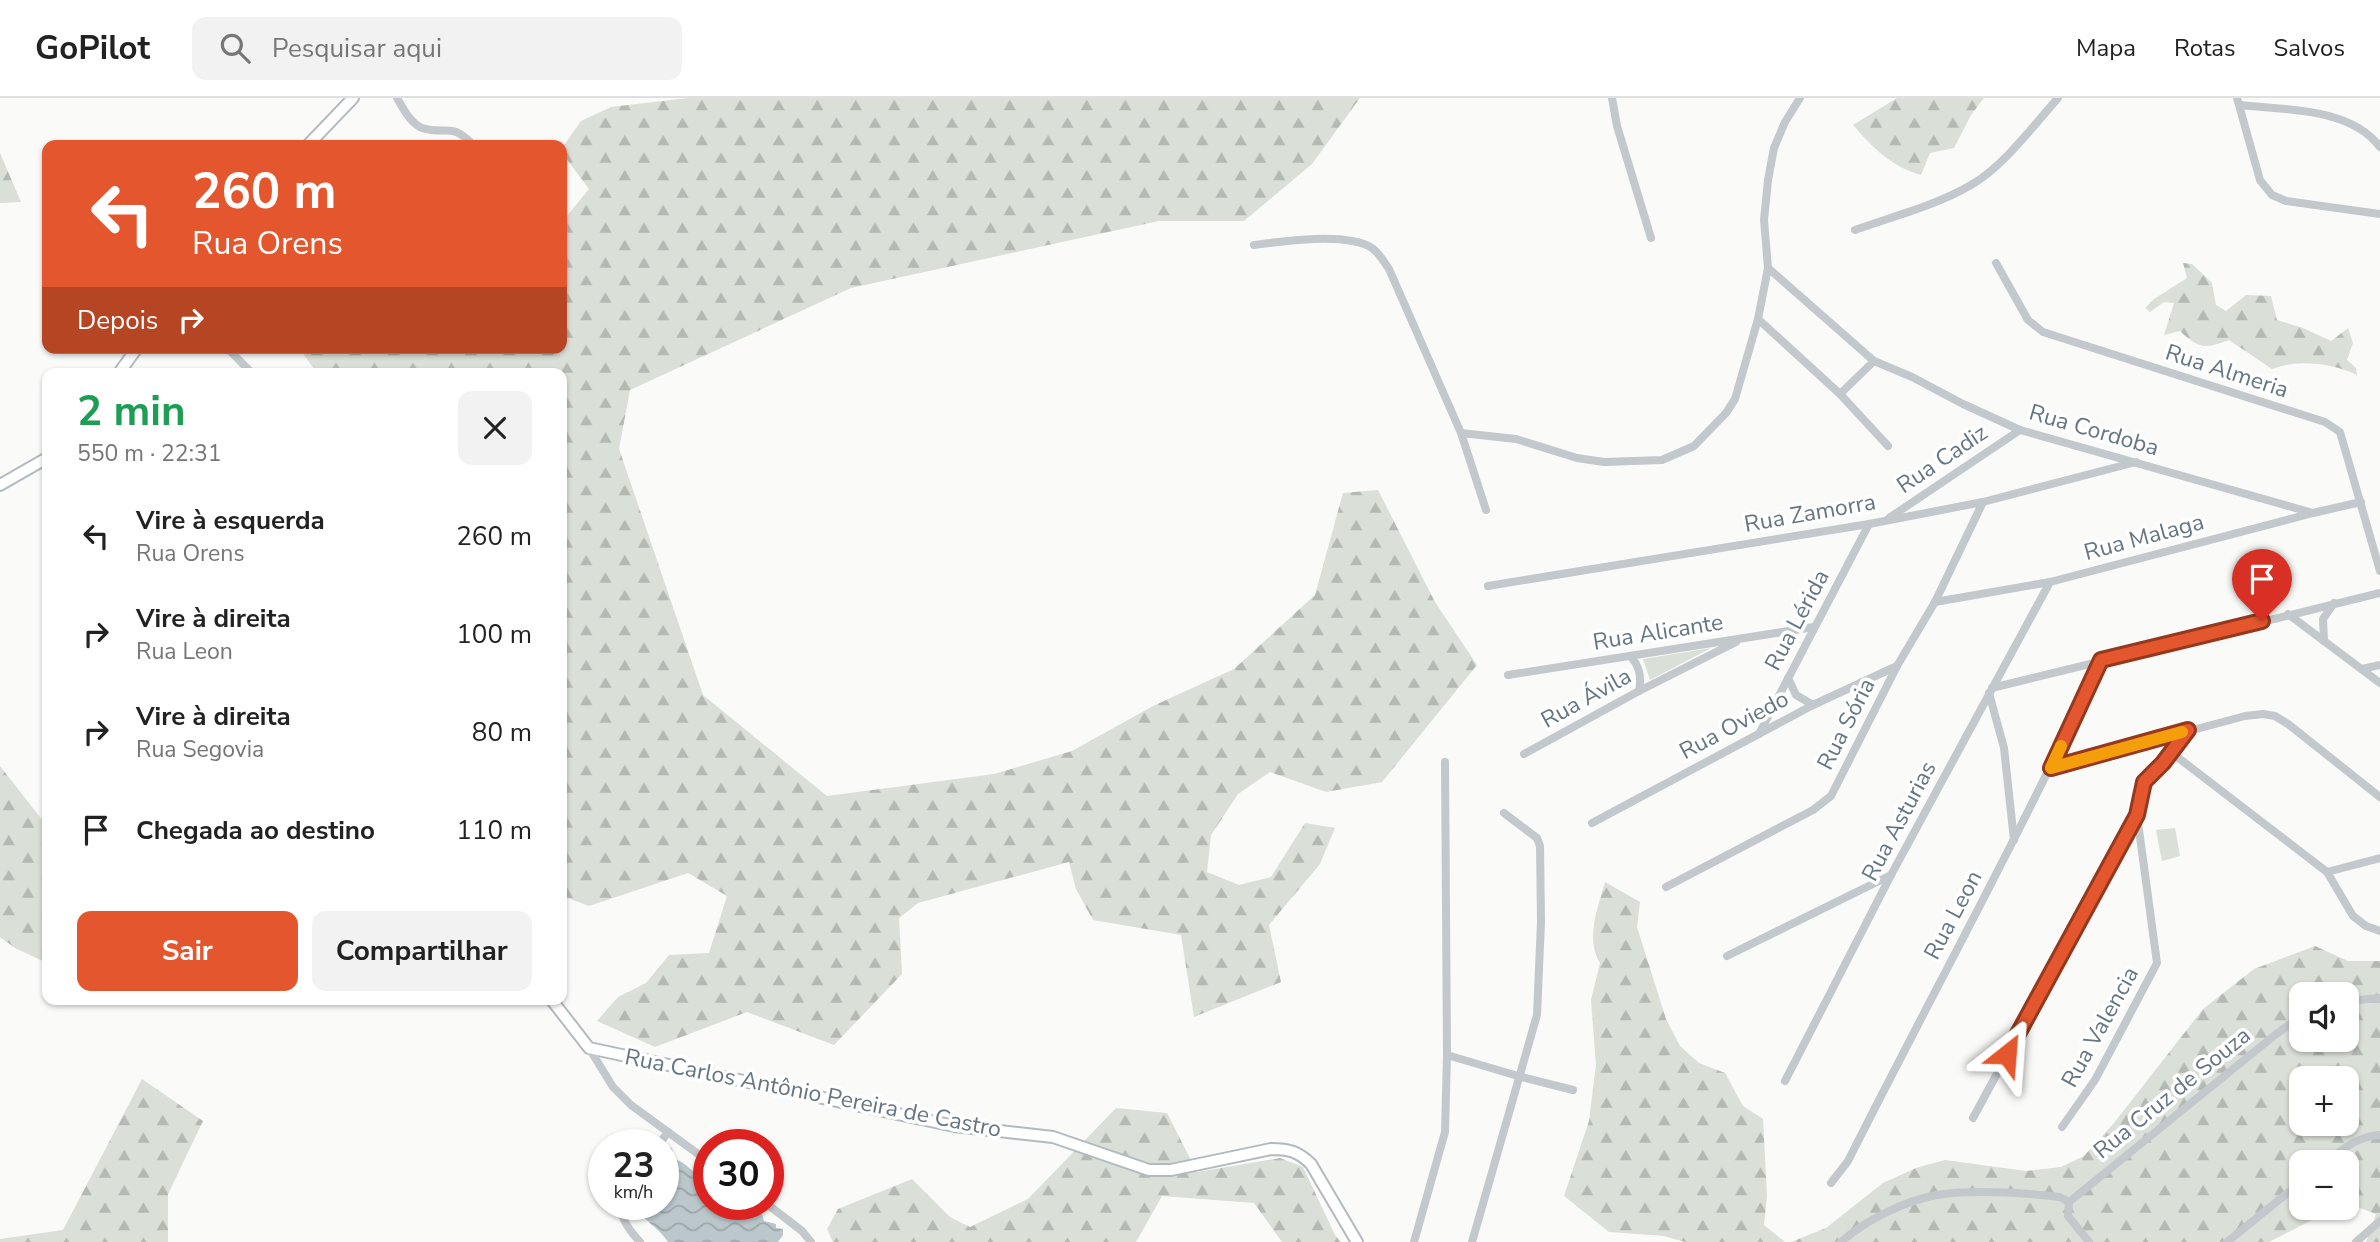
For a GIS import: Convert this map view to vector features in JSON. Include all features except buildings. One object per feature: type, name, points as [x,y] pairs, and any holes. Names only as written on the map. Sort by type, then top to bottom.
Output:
[{"type":"street","points":[[313,140],[353,98]]},
{"type":"street","points":[[397,98],[415,123],[422,128],[458,131],[468,140]]},
{"type":"street","points":[[1612,98],[1617,126],[1651,238]]},
{"type":"street","points":[[1461,433],[1516,439],[1577,458],[1605,463],[1662,460],[1693,446],[1731,407],[1758,319],[1768,268],[1765,220],[1774,148],[1785,122],[1800,98]]},
{"type":"street","points":[[1855,230],[1946,197],[1972,184],[1995,167],[2058,98]]},
{"type":"street","points":[[2380,147],[2361,130],[2341,121],[2312,113],[2239,101],[2260,180],[2272,195],[2286,201],[2380,214]]},
{"type":"street","points":[[1254,245],[1326,239],[1362,244],[1381,256],[1461,433],[1486,510]]},
{"type":"street","name":"Rua Almeria","points":[[1996,263],[2028,320],[2043,332],[2334,426],[2343,440],[2380,571]]},
{"type":"street","name":"Rua Cordoba","points":[[1768,268],[1874,361],[2020,430],[2313,513]]},
{"type":"street","points":[[1758,319],[1840,394],[1888,446]]},
{"type":"street","points":[[231,354],[246,368]]},
{"type":"street","points":[[1840,394],[1874,361]]},
{"type":"street","name":"Rua Cadiz","points":[[1886,520],[2020,430]]},
{"type":"street","points":[[0,485],[42,461]]},
{"type":"street","name":"Rua Zamorra","points":[[1488,586],[1869,524],[1983,502],[2136,463]]},
{"type":"street","name":"Rua Sória","points":[[1666,887],[1813,810],[1831,796],[1897,666],[1935,602],[1983,502]]},
{"type":"street","name":"Rua Malaga","points":[[1935,602],[2050,582],[2361,502]]},
{"type":"street","name":"Rua Lérida","points":[[1759,734],[1869,524]]},
{"type":"street","name":"Rua Asturias","points":[[1785,1082],[1990,690],[2050,582]]},
{"type":"street","points":[[2014,840],[2004,748],[1990,690],[2101,660],[2380,593]]},
{"type":"street","points":[[2324,641],[2323,619],[2334,603]]},
{"type":"street","points":[[2288,614],[2380,683]]},
{"type":"street","name":"Rua Alicante","points":[[1508,675],[1814,627]]},
{"type":"street","name":"Rua Ávila","points":[[1524,754],[1741,639]]},
{"type":"street","points":[[1630,656],[1640,672],[1639,691]]},
{"type":"street","name":"Rua Leon","points":[[1831,1183],[1848,1161],[2014,840],[2101,660]]},
{"type":"street","points":[[2362,669],[2380,665]]},
{"type":"street","name":"Rua Oviedo","points":[[1592,823],[1812,705],[1897,666]]},
{"type":"street","points":[[1788,678],[1796,695],[1812,705]]},
{"type":"street","points":[[2051,768],[2188,730],[2263,714],[2275,716],[2380,797]]},
{"type":"street","points":[[1973,1118],[2137,815],[2144,782],[2172,753],[2188,730]]},
{"type":"street","points":[[2172,753],[2327,873],[2353,916],[2366,926],[2380,931]]},
{"type":"street","points":[[1414,1242],[1444,1143],[1447,1055],[1446,762]]},
{"type":"street","points":[[1472,1242],[1539,1003],[1540,846],[1537,838],[1504,813]]},
{"type":"street","name":"Rua Valencia","points":[[2062,1126],[2095,1080],[2157,964],[2137,815]]},
{"type":"street","points":[[2327,873],[2380,858]]},
{"type":"street","points":[[1727,956],[1892,875]]},
{"type":"street","points":[[2359,1000],[2380,998]]},
{"type":"street","points":[[556,1005],[589,1048],[613,1087],[631,1105],[664,1129]]},
{"type":"street","name":"Rua Cruz de Souza","points":[[2069,1202],[2289,1025]]},
{"type":"street","name":"Rua Carlos Antônio Pereira de Castro","points":[[589,1048],[954,1126],[1053,1137],[1149,1170],[1171,1170],[1271,1149],[1287,1149],[1301,1153],[1311,1164],[1357,1242]]},
{"type":"street","points":[[1447,1055],[1573,1090]]},
{"type":"street","points":[[2342,1150],[2354,1141],[2380,1135]]},
{"type":"street","points":[[1841,1242],[1877,1216],[1934,1195],[1955,1192],[2065,1198],[2069,1202],[2068,1216],[2089,1242]]},
{"type":"street","points":[[2227,1242],[2289,1192]]},
{"type":"street","points":[[784,1217],[811,1242]]},
{"type":"street","points":[[625,1220],[640,1242]]},
{"type":"street","points":[[2356,1242],[2380,1222]]},
{"type":"green space","points":[[688,98],[1360,98],[1312,164],[1244,221],[1159,221],[851,288],[630,390],[619,449],[703,695],[827,796],[994,774],[1072,751],[1153,706],[1234,669],[1315,595],[1343,493],[1378,490],[1435,602],[1477,665],[1382,782],[1326,792],[1270,772],[1238,794],[1211,835],[1207,872],[1239,885],[1271,877],[1305,823],[1335,828],[1320,864],[1269,925],[1281,982],[1194,1017],[1181,935],[1093,920],[1076,889],[1069,862],[918,903],[899,918],[902,974],[834,1045],[747,1012],[655,1047],[597,1021],[618,997],[646,983],[669,955],[709,953],[727,896],[688,873],[589,906],[567,898],[567,368],[313,368],[303,354],[567,354],[567,216],[589,189],[567,160],[567,141],[581,121],[611,107]]},
{"type":"green space","points":[[1897,98],[1984,98],[1971,115],[1954,148],[1930,153],[1921,175],[1901,167],[1883,155],[1853,125]]},
{"type":"green space","points":[[0,153],[21,202],[0,203]]},
{"type":"green space","points":[[2183,263],[2192,264],[2212,283],[2216,305],[2226,311],[2246,295],[2271,296],[2277,320],[2331,341],[2348,328],[2353,343],[2347,360],[2356,368],[2357,375],[2337,368],[2303,363],[2272,369],[2229,340],[2203,346],[2180,331],[2164,335],[2174,303],[2164,302],[2150,312],[2145,308],[2187,278]]},
{"type":"green space","points":[[1711,648],[1650,680],[1643,659]]},
{"type":"green space","points":[[0,766],[42,820],[42,961],[15,948],[0,937]]},
{"type":"green space","points":[[2175,828],[2180,856],[2162,861],[2156,830]]},
{"type":"green space","points":[[1605,882],[1640,902],[1637,927],[1666,1019],[1680,1046],[1699,1063],[1725,1073],[1743,1106],[1763,1119],[1767,1196],[1764,1225],[1785,1242],[1685,1242],[1664,1236],[1609,1232],[1564,1196],[1589,1121],[1596,1065],[1591,1000],[1600,963],[1593,943],[1593,933]]},
{"type":"green space","points":[[2315,946],[2348,961],[2380,961],[2380,1242],[2366,1242],[2376,1214],[2359,1208],[2359,1150],[2289,1150],[2289,1220],[2312,1220],[2269,1242],[1791,1242],[1826,1228],[1883,1183],[1916,1168],[1945,1160],[2026,1171],[2061,1167],[2084,1156],[2114,1123],[2203,1009],[2254,969]]},
{"type":"green space","points":[[142,1079],[203,1121],[168,1194],[168,1242],[0,1242],[0,1239],[63,1230]]},
{"type":"green space","points":[[1116,1108],[1167,1113],[1197,1172],[1280,1158],[1303,1167],[1335,1235],[1341,1242],[1282,1242],[1254,1203],[1162,1196],[1136,1242],[833,1242],[827,1229],[838,1209],[912,1179],[950,1217],[970,1227],[1028,1199]]},
{"type":"water","points":[[679,1161],[693,1171],[693,1220],[764,1220],[783,1229],[783,1235],[778,1242],[668,1242],[647,1220],[679,1220]]},
{"type":"slow traffic","points":[[2061,746],[2051,768],[2182,732]]},
{"type":"route","points":[[2007,1054],[2137,815],[2144,782],[2172,753],[2188,730],[2051,768],[2101,660],[2262,621]]}]
